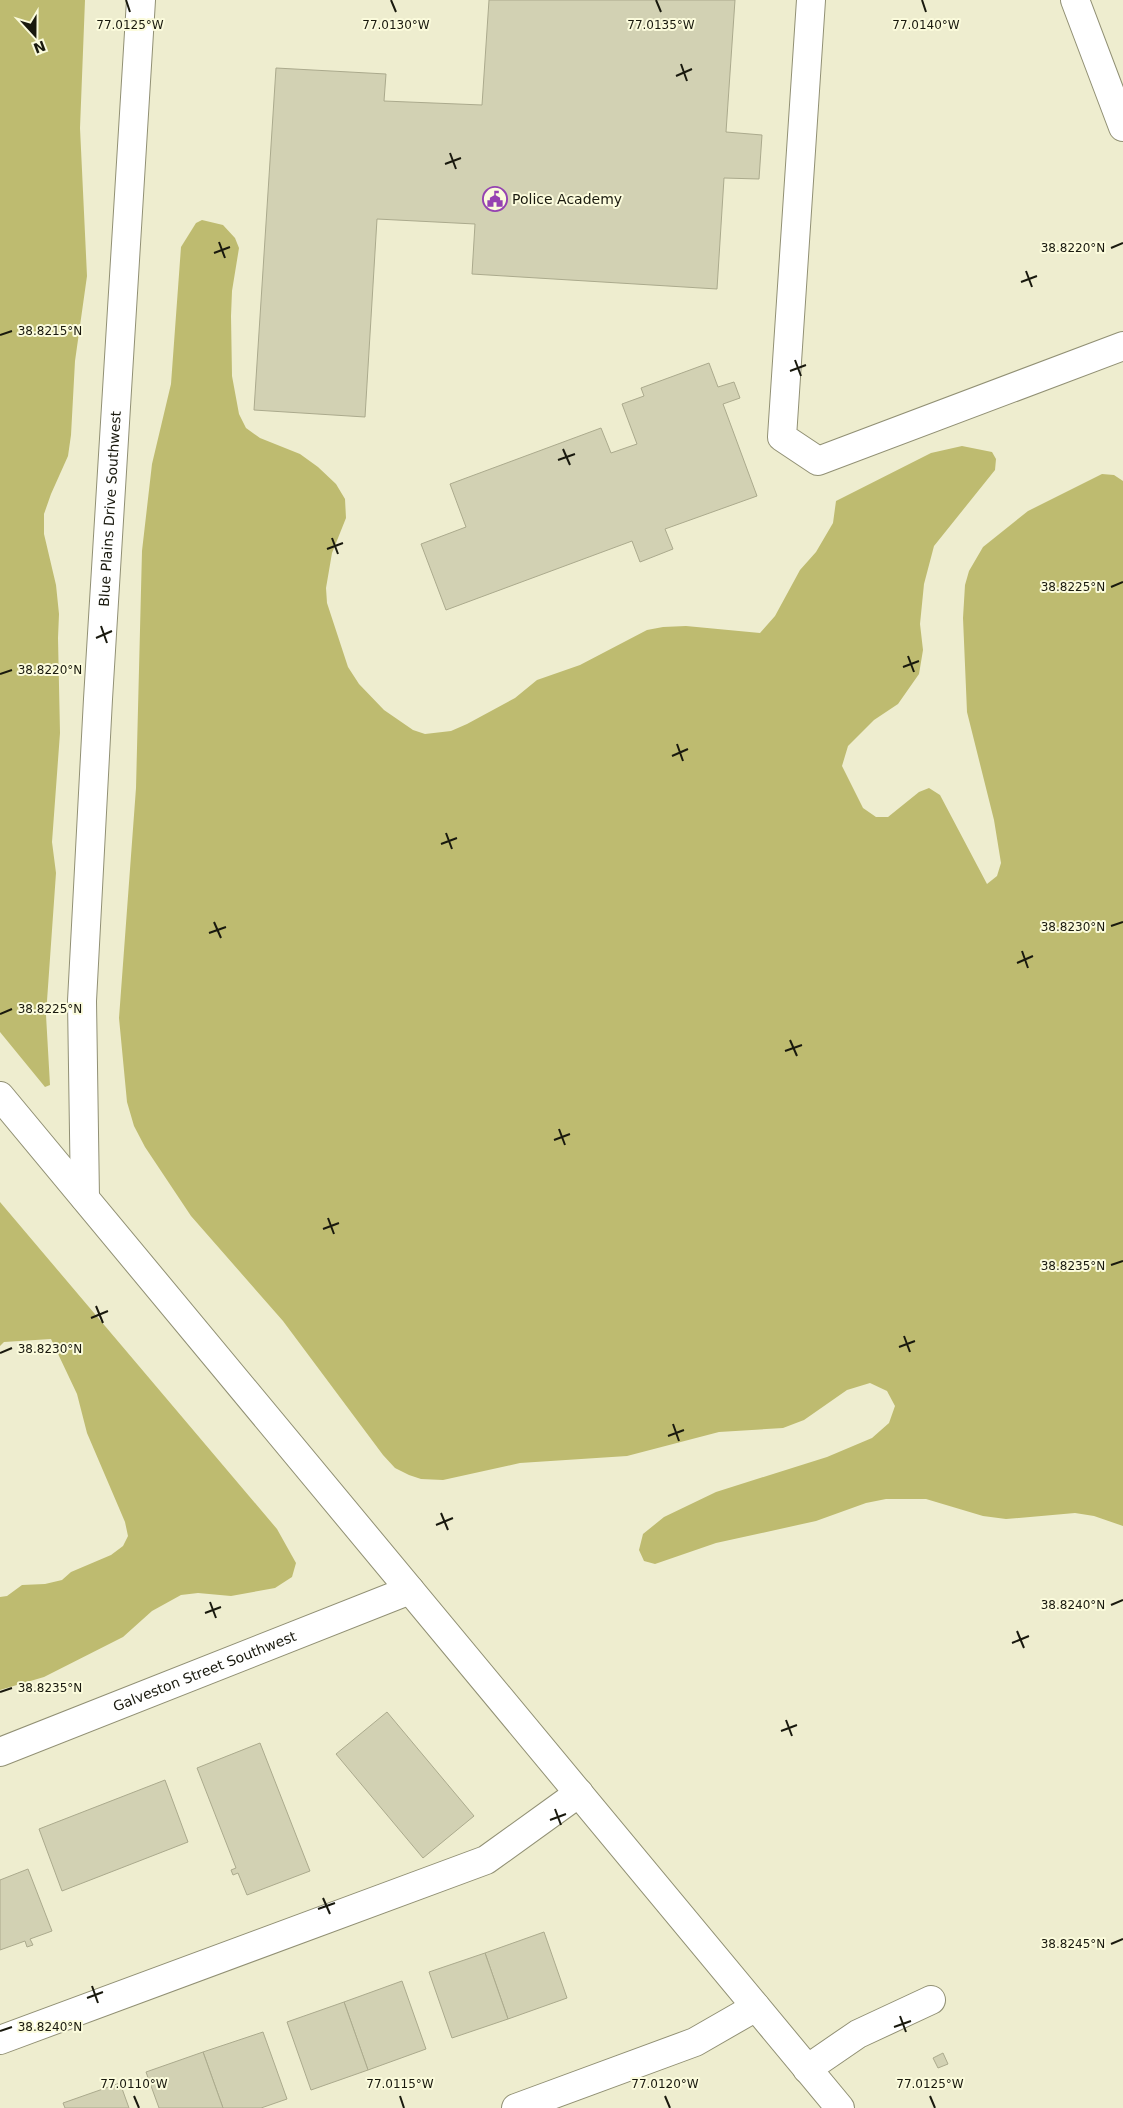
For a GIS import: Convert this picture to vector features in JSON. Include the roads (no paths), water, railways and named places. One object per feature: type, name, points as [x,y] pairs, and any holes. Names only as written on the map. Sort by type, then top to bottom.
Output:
[{"type":"street","name":"Blue Plains Drive Southwest","points":[[85,1198],[82,992],[97,708],[141,0]]},
{"type":"street","points":[[811,0],[782,437],[818,461],[1123,346]]},
{"type":"street","points":[[1075,0],[1123,127]]},
{"type":"street","points":[[5,1109],[85,1198],[840,2108]]},
{"type":"street","name":"Galveston Street Southwest","points":[[0,1752],[410,1590]]},
{"type":"street","points":[[0,2040],[486,1860],[579,1793]]},
{"type":"street","points":[[807,2069],[858,2034],[931,2000]]},
{"type":"street","points":[[516,2108],[695,2042],[756,2007]]},
{"type":"place","name":"Police Academy","points":[[495,199]]}]
